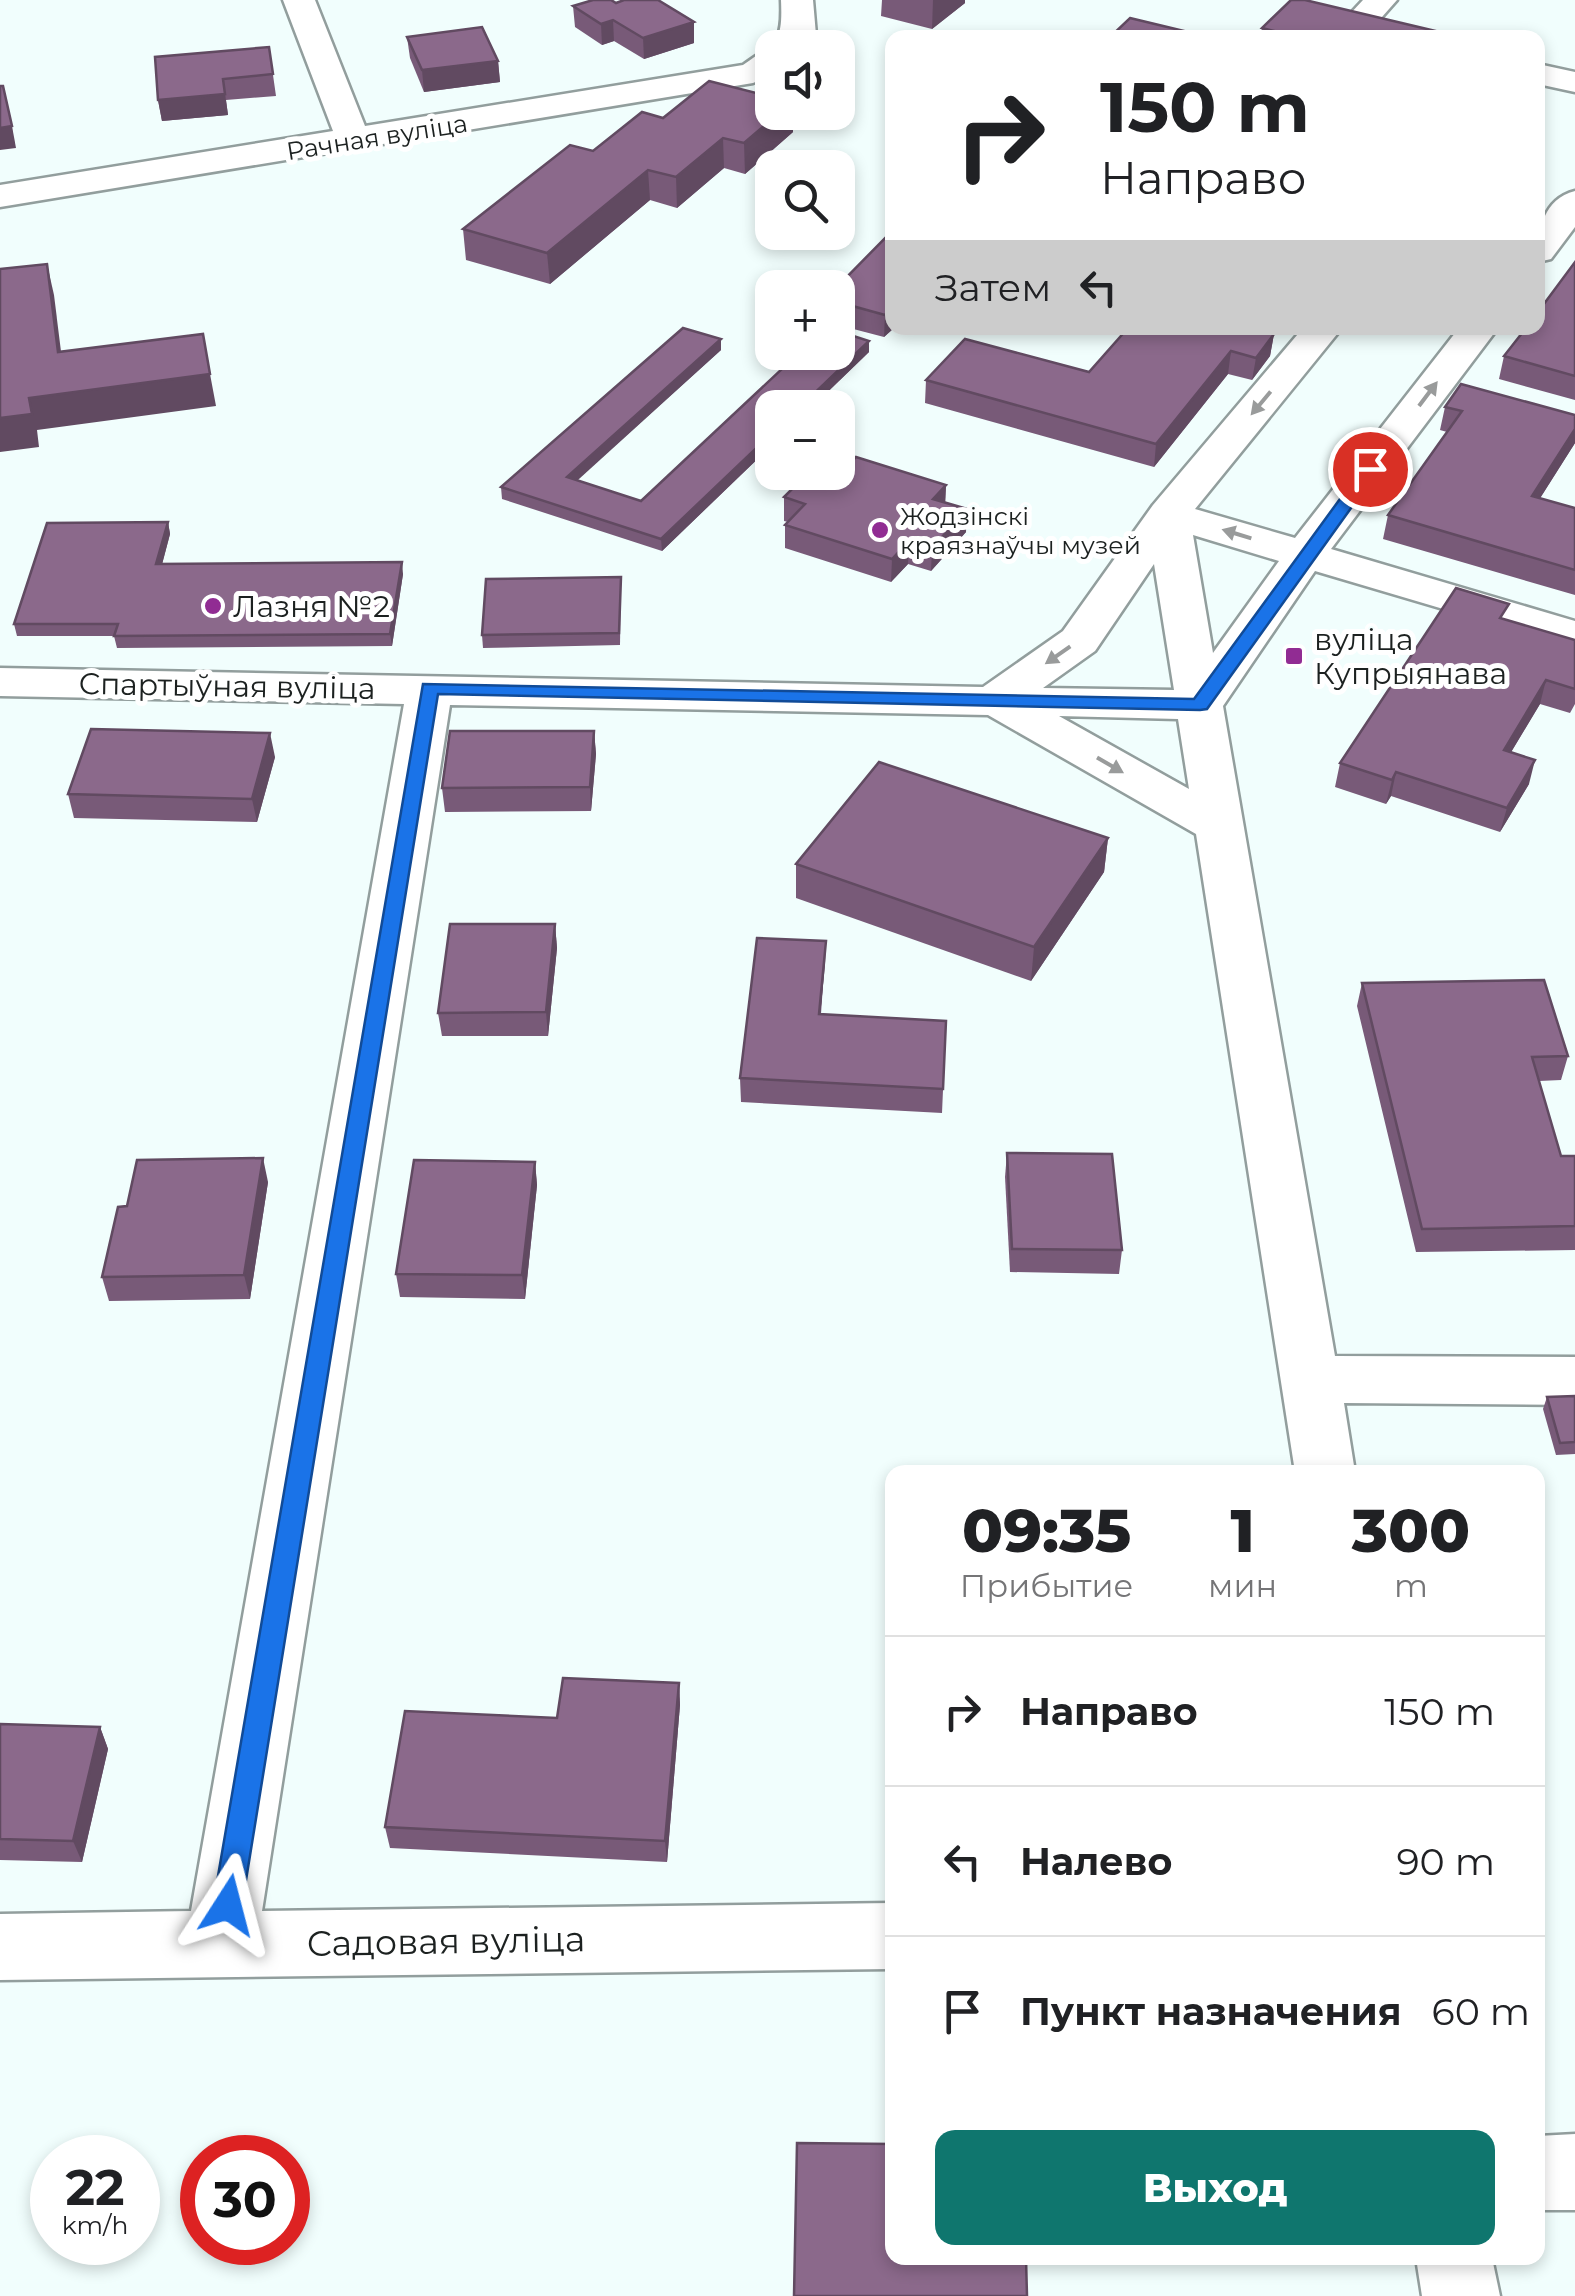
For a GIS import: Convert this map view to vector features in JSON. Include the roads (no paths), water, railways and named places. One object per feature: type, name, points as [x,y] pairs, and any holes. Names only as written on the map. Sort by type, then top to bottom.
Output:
[{"type":"street","points":[[298,0],[354,141]]},
{"type":"street","points":[[797,0],[799,30]]},
{"type":"street","points":[[1351,30],[1381,0]]},
{"type":"street","name":"Рачная вуліца","points":[[0,196],[354,141],[755,67]]},
{"type":"street","points":[[1545,76],[1575,82]]},
{"type":"street","points":[[1545,242],[1575,202]]},
{"type":"street","points":[[995,700],[1079,641],[1168,514],[1317,335]]},
{"type":"street","points":[[1200,704],[1305,554],[1474,335]]},
{"type":"street","points":[[1168,514],[1575,635]]},
{"type":"street","points":[[1168,514],[1324,1465]]},
{"type":"street","name":"Спартыўная вуліца","points":[[0,682],[1200,704]]},
{"type":"street","points":[[221,1944],[430,688]]},
{"type":"street","name":"Спартыўная вуліца","points":[[995,700],[1220,827]]},
{"type":"street","points":[[1310,1379],[1575,1381]]},
{"type":"street","name":"Садовая вуліца","points":[[0,1948],[885,1936]]},
{"type":"street","points":[[1545,2173],[1575,2172]]},
{"type":"street","points":[[1455,2265],[1461,2296]]},
{"type":"place","name":"Жодзінскі краязнаўчы музей","points":[[880,530]]},
{"type":"place","name":"Лазня №2","points":[[213,606]]},
{"type":"place","name":"вуліца Купрыянава","points":[[1294,656]]}]
